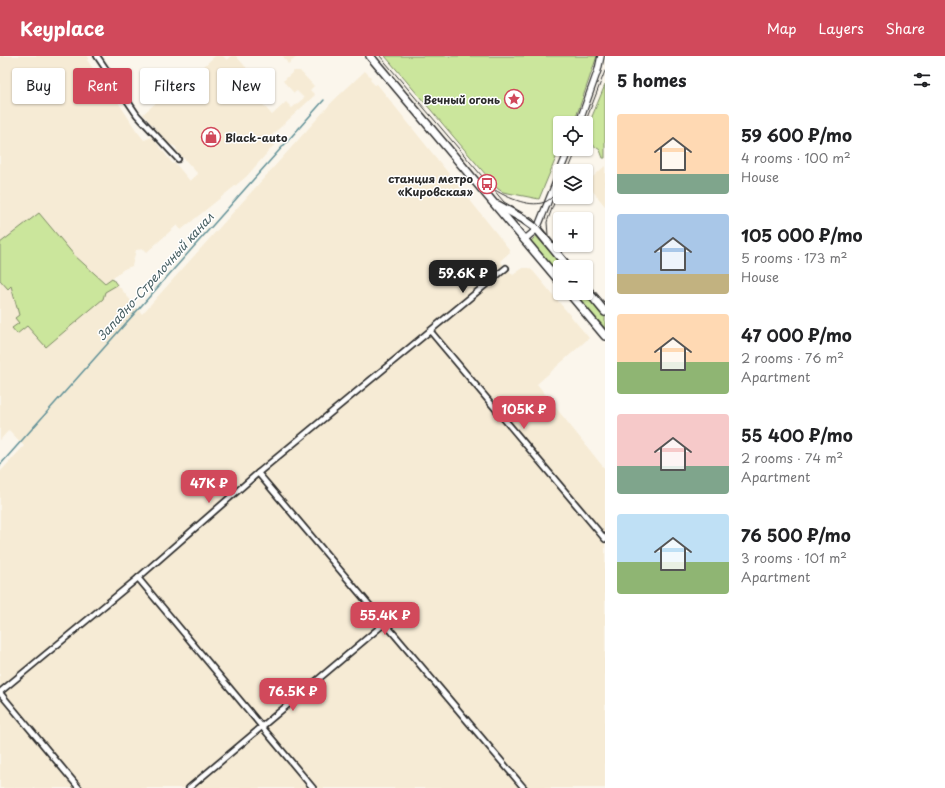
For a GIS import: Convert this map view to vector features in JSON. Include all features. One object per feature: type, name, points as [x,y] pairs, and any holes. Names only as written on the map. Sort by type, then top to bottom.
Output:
[{"type":"main road","points":[[370,56],[553,274]]},
{"type":"main road","points":[[494,203],[523,219],[537,229],[562,260]]},
{"type":"main road","points":[[593,297],[605,312]]},
{"type":"main road","points":[[575,300],[605,336]]},
{"type":"street","points":[[97,56],[136,115],[178,159]]},
{"type":"street","points":[[581,116],[598,70],[601,56]]},
{"type":"street","points":[[524,240],[537,229],[553,189]]},
{"type":"street","points":[[79,788],[0,692],[138,578],[258,473],[431,332],[506,268]]},
{"type":"street","points":[[431,332],[605,539]]},
{"type":"street","points":[[258,473],[524,788]]},
{"type":"street","points":[[138,578],[313,788]]},
{"type":"street","points":[[189,788],[385,623]]},
{"type":"shaded area","points":[[0,56],[87,56],[89,58],[87,60],[93,68],[73,68],[73,104],[119,104],[144,140],[152,137],[173,164],[175,163],[190,181],[198,174],[177,151],[176,147],[168,143],[143,114],[154,104],[209,104],[209,68],[202,68],[215,56],[223,56],[227,60],[231,56],[236,56],[247,68],[217,68],[217,104],[263,104],[272,115],[286,102],[292,108],[304,98],[297,91],[294,93],[283,81],[294,71],[300,71],[314,86],[310,90],[315,95],[271,136],[277,142],[246,177],[181,230],[177,225],[147,252],[144,249],[136,250],[132,266],[124,269],[112,278],[142,314],[333,101],[365,71],[371,77],[370,80],[375,85],[377,84],[509,249],[510,252],[500,261],[513,275],[523,268],[529,268],[533,271],[553,295],[553,300],[557,300],[589,338],[537,384],[604,468],[605,467],[605,788],[0,788],[0,472],[24,446],[9,430],[0,440]]},
{"type":"shaded area","points":[[283,56],[298,56],[288,64]]},
{"type":"shaded area","points":[[605,166],[605,206],[593,191],[593,177]]},
{"type":"green space","points":[[385,56],[597,56],[576,116],[553,116],[553,156],[557,156],[539,199],[503,192],[498,189]]},
{"type":"green space","points":[[605,85],[605,158],[603,158],[600,150],[593,145],[592,116]]},
{"type":"green space","points":[[39,213],[74,255],[105,283],[112,278],[117,285],[105,292],[103,299],[46,347],[27,326],[17,334],[12,328],[19,323],[15,318],[19,315],[11,286],[8,289],[0,280],[0,243]]},
{"type":"green space","points":[[536,236],[557,260],[553,260],[553,268],[530,242]]},
{"type":"green space","points":[[580,300],[591,300],[605,317],[605,328]]},
{"type":"waterway","name":"Западно-Стрелочный канал","points":[[0,465],[324,100]]},
{"type":"tram line","points":[[380,56],[504,202],[533,219],[568,260]]},
{"type":"tram line","points":[[588,116],[605,71]]},
{"type":"tram line","points":[[571,164],[574,156]]},
{"type":"tram line","points":[[495,190],[520,202],[534,204],[547,201],[553,197]]},
{"type":"tram line","points":[[548,235],[547,222],[554,204]]},
{"type":"tram line","points":[[593,289],[605,303]]},
{"type":"place","name":"Вечный огонь","points":[[514,99]]},
{"type":"place","name":"Black-auto","points":[[211,137]]},
{"type":"place","name":"станция метро «Кировская»","points":[[487,184]]}]
